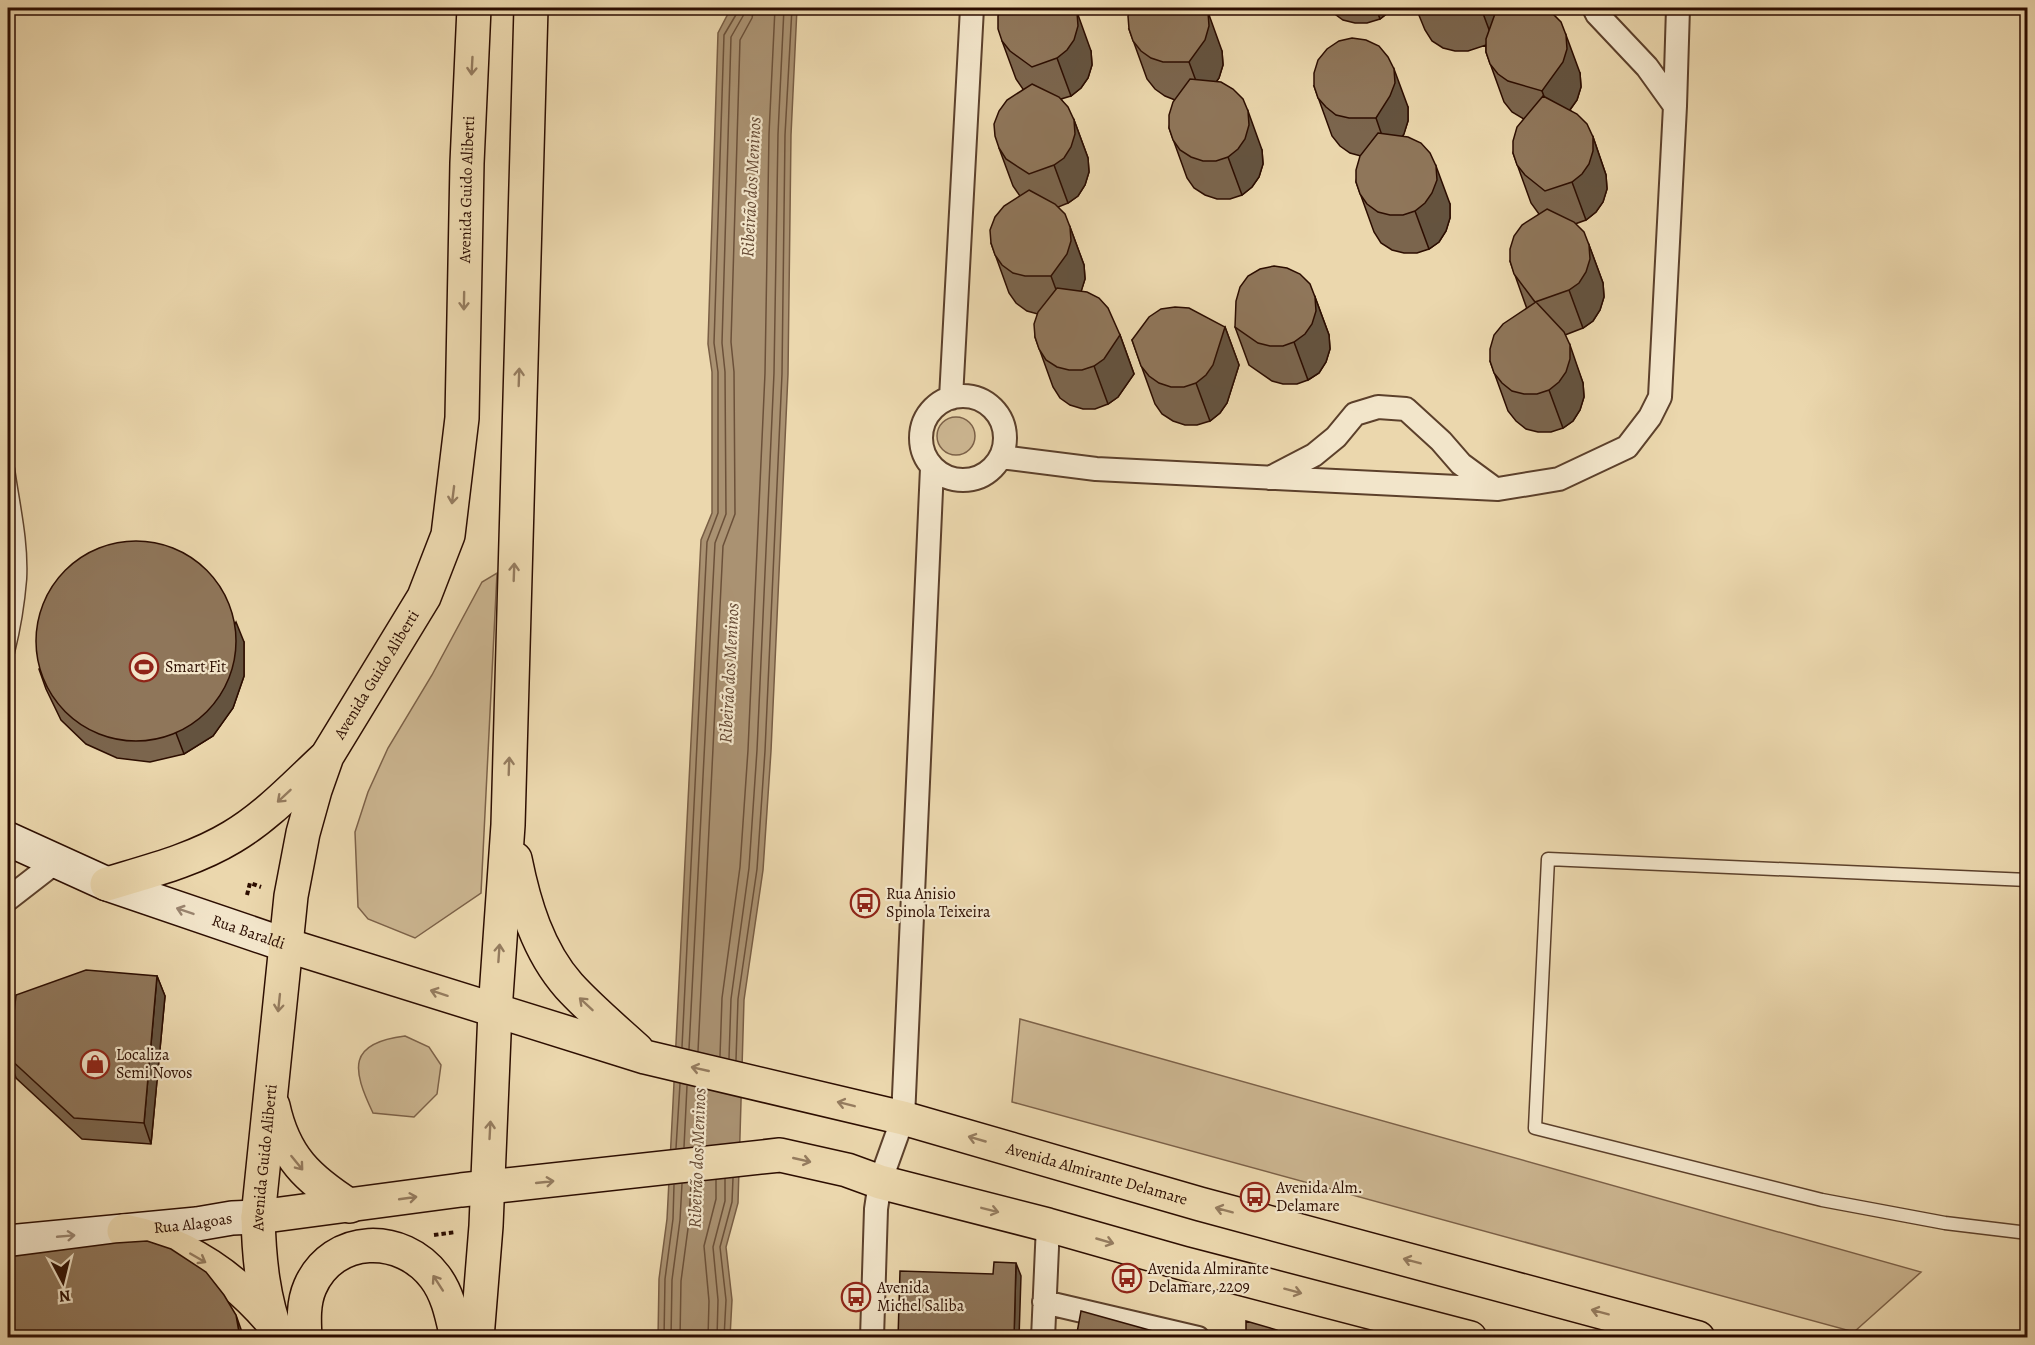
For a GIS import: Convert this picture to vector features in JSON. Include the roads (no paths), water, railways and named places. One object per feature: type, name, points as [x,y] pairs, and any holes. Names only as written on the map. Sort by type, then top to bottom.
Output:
[{"type":"main road","name":"Avenida Guido Aliberti","points":[[275,1330],[260,1260],[258,1218],[294,872],[315,790],[327,756],[424,597],[448,535],[462,418],[467,163],[474,8]]},
{"type":"main road","points":[[477,1338],[508,825],[531,8]]},
{"type":"main road","points":[[107,884],[170,865],[204,852],[233,837],[270,809],[327,756]]},
{"type":"main road","points":[[508,825],[528,912],[551,962],[567,985],[583,1001],[649,1058]]},
{"type":"main road","name":"Rua Baraldi","points":[[285,945],[495,1011]]},
{"type":"main road","name":"Avenida Almirante Delamare","points":[[495,1011],[649,1058],[903,1118],[1200,1204],[1698,1338]]},
{"type":"main road","points":[[270,1089],[281,1134],[294,1159],[315,1182],[350,1206]]},
{"type":"main road","points":[[487,1188],[780,1155],[847,1170],[880,1182],[1470,1338]]},
{"type":"main road","name":"Rua Alagoas","points":[[258,1218],[487,1188]]},
{"type":"main road","points":[[124,1231],[151,1237],[203,1261],[243,1291],[275,1330]]},
{"type":"main road","points":[[305,1338],[306,1299],[315,1277],[326,1264],[341,1253],[358,1246],[376,1245],[401,1250],[429,1269],[446,1295],[457,1338]]},
{"type":"street","points":[[951,398],[972,8]]},
{"type":"street","points":[[1594,8],[1647,67],[1675,106]]},
{"type":"street","points":[[1001,457],[1096,469],[1495,489],[1558,479],[1627,447],[1650,417],[1660,397],[1678,8]]},
{"type":"street","points":[[965,396],[978,399],[991,406],[1005,430],[1005,444],[1001,457],[983,476],[970,480],[956,480],[943,476],[932,468],[924,456],[920,442],[927,414],[938,404],[951,398],[965,396]]},
{"type":"street","points":[[1268,478],[1314,455],[1336,437],[1355,414],[1378,407],[1406,409],[1441,441],[1461,464],[1495,489]]},
{"type":"street","points":[[872,1338],[876,1209],[880,1182],[903,1118],[932,468]]},
{"type":"street","name":"Rua Baraldi","points":[[8,839],[107,884],[285,945]]},
{"type":"street","points":[[8,899],[57,861]]},
{"type":"street","name":"Rua Alagoas","points":[[8,1242],[232,1218],[258,1218]]},
{"type":"street","points":[[1043,1338],[1048,1225]]},
{"type":"street","points":[[1044,1302],[1198,1338]]},
{"type":"lane","points":[[8,469],[16,522],[20,577],[15,622],[8,652]]},
{"type":"lane","points":[[2028,880],[1548,860],[1535,1128],[1822,1200],[1945,1223],[2028,1233]]},
{"type":"water","name":"Ribeirão dos Meninos","points":[[731,8],[797,8],[791,135],[788,374],[771,751],[763,870],[744,1000],[738,1203],[726,1247],[732,1300],[730,1337],[658,1338],[659,1279],[667,1219],[701,540],[712,513],[712,372],[708,344],[718,33]]},
{"type":"place","name":"Smart Fit","points":[[144,667]]},
{"type":"place","name":"Rua Anisio Spinola Teixeira","points":[[865,903]]},
{"type":"place","name":"Localiza Semi Novos","points":[[95,1064]]},
{"type":"place","name":"Avenida Alm. Delamare","points":[[1255,1197]]},
{"type":"place","name":"Avenida Almirante Delamare, 2209","points":[[1127,1278]]},
{"type":"place","name":"Avenida Michel Saliba","points":[[856,1297]]}]
